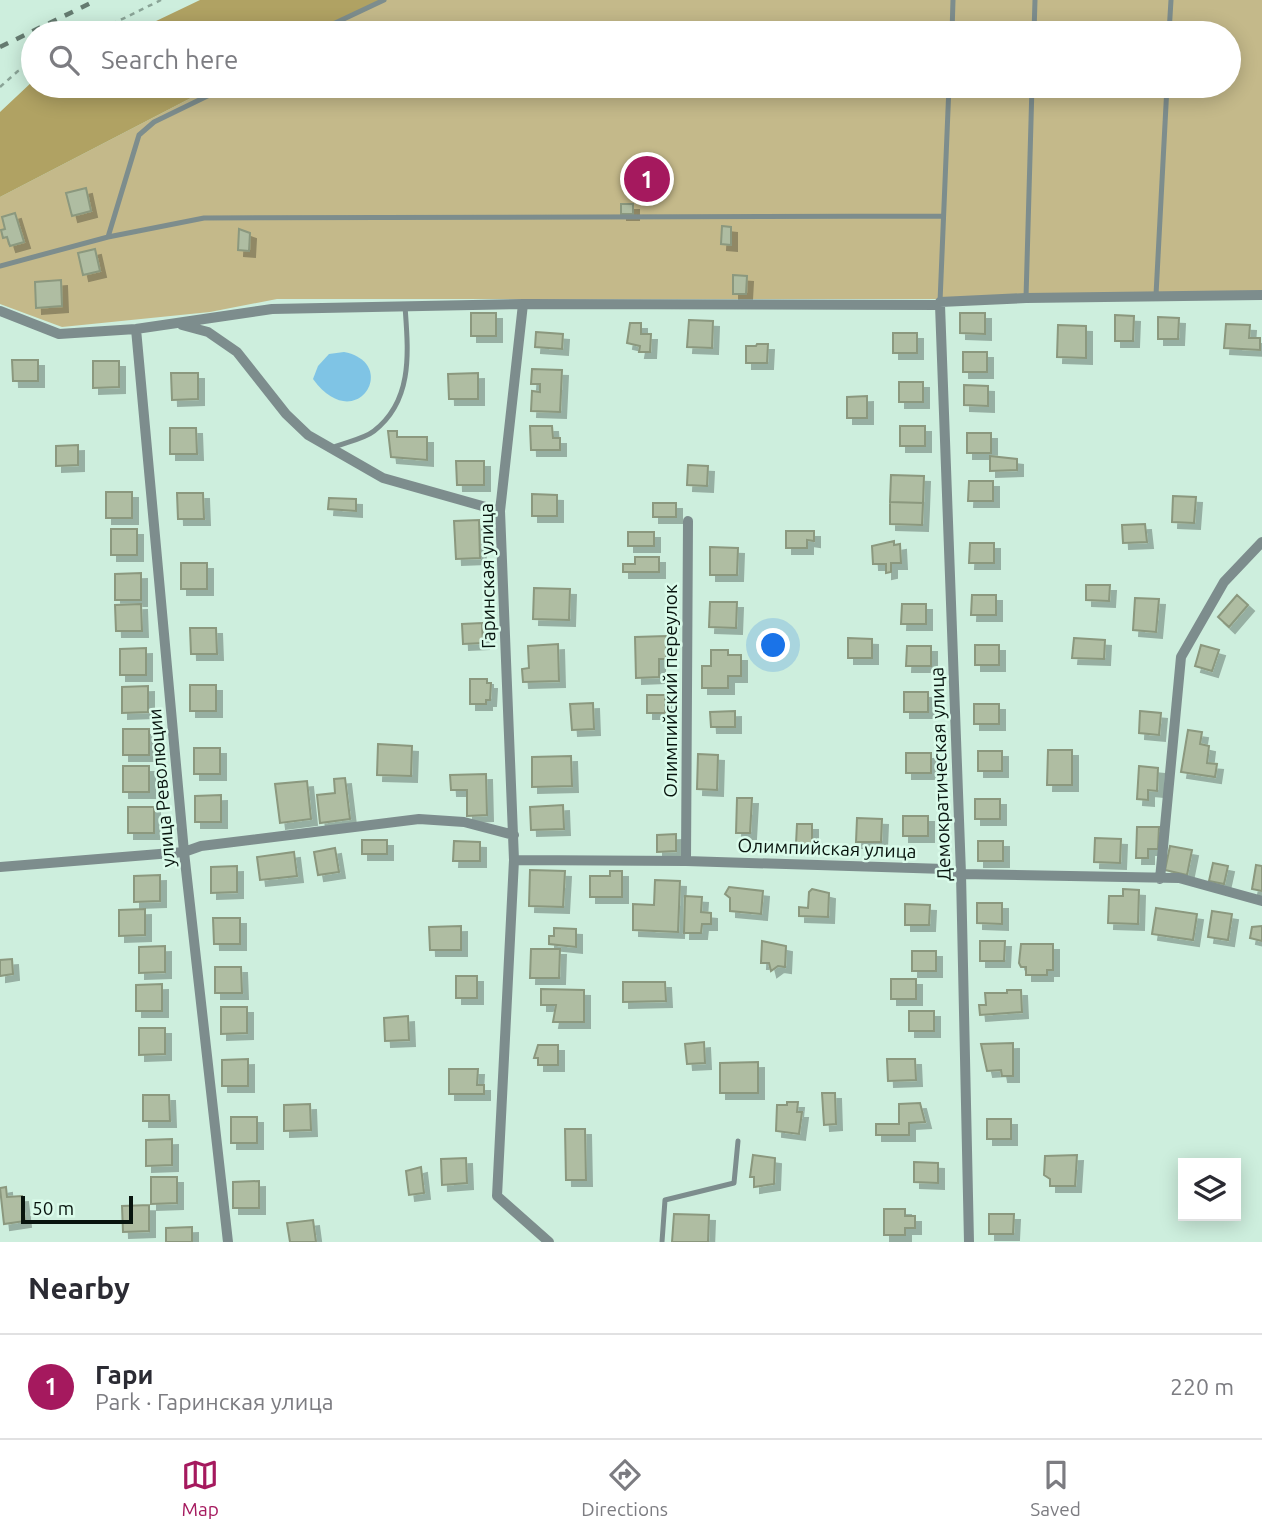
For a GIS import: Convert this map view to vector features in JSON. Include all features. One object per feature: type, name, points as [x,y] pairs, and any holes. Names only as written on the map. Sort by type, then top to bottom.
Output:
[{"type":"street","points":[[0,311],[59,334],[136,329],[272,309],[405,305],[940,303],[1026,298],[1262,295]]},
{"type":"street","name":"Демократическая улица","points":[[940,303],[961,874],[969,1242]]},
{"type":"street","name":"Гаринская улица","points":[[523,304],[500,510],[514,860],[497,1196],[549,1242]]},
{"type":"street","points":[[176,323],[208,332],[237,352],[286,414],[308,435],[334,447],[383,478],[500,510]]},
{"type":"street","name":"улица Революции","points":[[136,329],[184,852],[228,1242]]},
{"type":"street","name":"Олимпийский переулок","points":[[686,860],[688,521]]},
{"type":"street","points":[[1160,879],[1181,657],[1224,582],[1262,542]]},
{"type":"street","points":[[0,867],[184,852],[201,846],[419,819],[464,822],[514,835]]},
{"type":"street","name":"Олимпийская улица","points":[[514,860],[686,860],[945,869],[961,874],[1179,878],[1262,901]]},
{"type":"lane","points":[[339,21],[384,0]]},
{"type":"lane","points":[[952,21],[953,0]]},
{"type":"lane","points":[[1034,21],[1035,0]]},
{"type":"lane","points":[[1170,21],[1171,0]]},
{"type":"lane","points":[[108,237],[139,135],[154,122],[203,98]]},
{"type":"lane","points":[[940,303],[948,98]]},
{"type":"lane","points":[[1026,298],[1032,98]]},
{"type":"lane","points":[[1156,295],[1166,98]]},
{"type":"lane","points":[[0,266],[108,237],[216,218],[943,216]]},
{"type":"lane","points":[[334,447],[373,431],[396,405],[407,373],[405,305]]},
{"type":"lane","points":[[662,1242],[665,1200],[734,1183],[738,1141]]},
{"type":"path","points":[[118,21],[161,0]]},
{"type":"path","points":[[0,87],[21,69]]},
{"type":"shaded area","points":[[200,0],[384,0],[342,21],[156,21]]},
{"type":"shaded area","points":[[384,0],[1262,0],[1262,299],[277,299],[210,312],[62,327],[0,304],[0,197],[191,98],[1241,98],[1241,21],[342,21]]},
{"type":"shaded area","points":[[21,92],[21,98],[191,98],[0,197],[0,112]]},
{"type":"water","points":[[344,352],[361,359],[369,369],[371,381],[366,392],[357,399],[344,401],[329,395],[313,379],[318,366],[329,354]]},
{"type":"building","points":[[86,188],[91,211],[72,216],[66,193]]},
{"type":"building","points":[[621,204],[633,204],[633,214],[621,214]]},
{"type":"building","points":[[15,213],[24,242],[10,246],[7,237],[3,238],[1,230],[5,229],[2,217]]},
{"type":"building","points":[[722,226],[731,227],[731,245],[721,244]]},
{"type":"building","points":[[239,229],[250,233],[249,251],[238,250]]},
{"type":"building","points":[[95,249],[100,271],[83,275],[78,253]]},
{"type":"building","points":[[733,275],[747,276],[746,294],[733,294]]},
{"type":"building","points":[[61,280],[62,306],[36,308],[35,282]]},
{"type":"building","points":[[471,313],[496,313],[496,336],[471,336]]},
{"type":"building","points":[[960,313],[985,313],[985,334],[960,333]]},
{"type":"building","points":[[1115,315],[1134,316],[1133,341],[1115,341]]},
{"type":"building","points":[[1158,317],[1179,318],[1178,339],[1158,339]]},
{"type":"building","points":[[689,320],[713,321],[712,348],[687,347]]},
{"type":"building","points":[[630,323],[641,323],[641,334],[651,334],[650,352],[639,352],[640,346],[627,343]]},
{"type":"building","points":[[1226,324],[1250,325],[1249,338],[1260,338],[1260,350],[1224,348]]},
{"type":"building","points":[[1058,325],[1086,326],[1086,358],[1057,357]]},
{"type":"building","points":[[536,332],[563,334],[562,349],[535,347]]},
{"type":"building","points":[[893,333],[917,333],[917,353],[893,353]]},
{"type":"building","points":[[768,344],[767,363],[746,363],[746,346]]},
{"type":"building","points":[[963,352],[987,352],[987,372],[963,372]]},
{"type":"building","points":[[12,360],[38,360],[38,381],[13,381]]},
{"type":"building","points":[[93,361],[119,361],[119,387],[93,388]]},
{"type":"building","points":[[532,369],[562,370],[560,412],[531,411],[532,391],[540,392],[540,384],[531,384]]},
{"type":"building","points":[[171,373],[198,373],[198,399],[172,400]]},
{"type":"building","points":[[478,373],[478,399],[449,399],[448,374]]},
{"type":"building","points":[[899,382],[923,382],[923,402],[899,402]]},
{"type":"building","points":[[964,385],[988,386],[988,406],[964,405]]},
{"type":"building","points":[[867,396],[867,418],[847,418],[847,397]]},
{"type":"building","points":[[530,426],[552,426],[553,438],[560,438],[560,450],[531,450]]},
{"type":"building","points":[[900,426],[925,426],[925,446],[900,446]]},
{"type":"building","points":[[170,428],[196,428],[197,454],[170,454]]},
{"type":"building","points":[[388,431],[397,431],[397,437],[427,437],[427,460],[391,457]]},
{"type":"building","points":[[967,433],[991,433],[991,453],[967,453]]},
{"type":"building","points":[[78,445],[78,465],[56,466],[56,446]]},
{"type":"building","points":[[990,456],[1017,459],[1017,470],[990,471]]},
{"type":"building","points":[[456,461],[484,461],[484,485],[457,485]]},
{"type":"building","points":[[688,465],[708,466],[707,486],[687,485]]},
{"type":"building","points":[[891,475],[924,476],[923,503],[890,502]]},
{"type":"building","points":[[969,481],[993,481],[993,501],[968,501]]},
{"type":"building","points":[[106,492],[132,492],[132,518],[106,518]]},
{"type":"building","points":[[177,493],[203,493],[204,519],[178,519]]},
{"type":"building","points":[[532,494],[557,495],[557,516],[532,516]]},
{"type":"building","points":[[1173,496],[1196,497],[1194,523],[1172,522]]},
{"type":"building","points":[[329,498],[356,499],[356,511],[328,509]]},
{"type":"building","points":[[890,502],[923,503],[922,525],[890,524]]},
{"type":"building","points":[[653,503],[676,503],[676,517],[653,517]]},
{"type":"building","points":[[479,520],[480,558],[456,559],[454,521]]},
{"type":"building","points":[[1145,524],[1147,542],[1123,543],[1122,525]]},
{"type":"building","points":[[111,529],[137,529],[137,555],[111,555]]},
{"type":"building","points":[[786,531],[814,531],[814,541],[807,540],[807,548],[786,548]]},
{"type":"building","points":[[628,532],[654,532],[654,546],[628,546]]},
{"type":"building","points":[[894,541],[894,545],[900,544],[901,563],[891,563],[891,572],[886,573],[886,564],[873,564],[872,546]]},
{"type":"building","points":[[970,543],[994,543],[994,563],[969,563]]},
{"type":"building","points":[[710,547],[738,548],[737,575],[710,575]]},
{"type":"building","points":[[635,557],[659,557],[659,572],[623,572],[623,564],[635,564]]},
{"type":"building","points":[[181,563],[207,563],[207,589],[181,589]]},
{"type":"building","points":[[141,573],[141,600],[115,600],[115,574]]},
{"type":"building","points":[[1086,585],[1110,585],[1109,601],[1086,600]]},
{"type":"building","points":[[534,588],[570,589],[569,620],[533,619]]},
{"type":"building","points":[[972,595],[996,595],[996,615],[971,615]]},
{"type":"building","points":[[1237,595],[1248,605],[1229,627],[1218,617]]},
{"type":"building","points":[[1135,598],[1159,599],[1156,632],[1133,630]]},
{"type":"building","points":[[710,602],[737,602],[736,628],[709,627]]},
{"type":"building","points":[[141,604],[142,631],[116,631],[115,605]]},
{"type":"building","points":[[902,604],[926,604],[926,624],[901,624]]},
{"type":"building","points":[[482,623],[483,643],[463,644],[462,624]]},
{"type":"building","points":[[190,628],[216,628],[217,654],[191,654]]},
{"type":"building","points":[[666,636],[666,659],[659,659],[659,677],[636,678],[635,637]]},
{"type":"building","points":[[848,638],[872,639],[872,658],[848,658]]},
{"type":"building","points":[[1074,638],[1105,640],[1104,659],[1072,658]]},
{"type":"building","points":[[558,644],[559,681],[523,682],[522,669],[529,668],[528,646]]},
{"type":"building","points":[[975,645],[999,645],[999,665],[975,665]]},
{"type":"building","points":[[1201,645],[1219,650],[1212,671],[1195,666]]},
{"type":"building","points":[[907,646],[931,646],[931,666],[906,666]]},
{"type":"building","points":[[146,648],[146,675],[120,675],[120,649]]},
{"type":"building","points":[[711,650],[728,650],[728,655],[741,655],[741,676],[728,676],[728,688],[702,688],[702,666],[711,666]]},
{"type":"building","points":[[470,679],[487,679],[487,683],[491,683],[490,700],[486,700],[486,704],[470,704]]},
{"type":"building","points":[[190,685],[216,685],[216,711],[190,711]]},
{"type":"building","points":[[148,686],[148,712],[122,713],[122,687]]},
{"type":"building","points":[[904,692],[928,692],[928,712],[904,712]]},
{"type":"building","points":[[647,695],[665,695],[665,713],[647,713]]},
{"type":"building","points":[[593,703],[594,729],[572,730],[570,704]]},
{"type":"building","points":[[974,704],[999,704],[999,724],[974,724]]},
{"type":"building","points":[[735,711],[735,727],[711,727],[710,712]]},
{"type":"building","points":[[1140,711],[1161,713],[1159,735],[1139,733]]},
{"type":"building","points":[[123,729],[149,729],[149,755],[123,755]]},
{"type":"building","points":[[1188,730],[1202,732],[1200,744],[1209,746],[1207,763],[1217,764],[1215,777],[1181,772]]},
{"type":"building","points":[[378,744],[412,746],[411,776],[377,775]]},
{"type":"building","points":[[194,748],[220,748],[220,774],[194,774]]},
{"type":"building","points":[[1048,750],[1072,750],[1072,785],[1047,785]]},
{"type":"building","points":[[978,751],[1002,751],[1002,771],[978,771]]},
{"type":"building","points":[[906,753],[931,753],[931,773],[906,773]]},
{"type":"building","points":[[698,754],[718,755],[717,790],[697,789]]},
{"type":"building","points":[[571,756],[572,786],[532,787],[532,757]]},
{"type":"building","points":[[123,766],[149,766],[149,792],[123,792]]},
{"type":"building","points":[[1139,766],[1158,768],[1157,791],[1148,790],[1148,800],[1137,799]]},
{"type":"building","points":[[486,774],[487,815],[467,816],[467,790],[451,790],[450,775]]},
{"type":"building","points":[[345,778],[350,819],[320,823],[317,795],[335,793],[334,779]]},
{"type":"building","points":[[307,781],[311,819],[280,823],[275,784]]},
{"type":"building","points":[[221,795],[221,822],[195,822],[195,796]]},
{"type":"building","points":[[737,798],[752,798],[750,833],[736,833]]},
{"type":"building","points":[[975,799],[1000,799],[1000,819],[975,819]]},
{"type":"building","points":[[563,805],[564,829],[531,830],[530,807]]},
{"type":"building","points":[[128,807],[154,807],[154,833],[128,833]]},
{"type":"building","points":[[903,816],[928,816],[928,836],[903,836]]},
{"type":"building","points":[[857,818],[882,819],[881,842],[856,842]]},
{"type":"building","points":[[797,824],[812,824],[812,844],[796,844]]},
{"type":"building","points":[[1137,827],[1159,827],[1158,849],[1148,849],[1148,858],[1136,858]]},
{"type":"building","points":[[676,834],[676,851],[657,852],[657,835]]},
{"type":"building","points":[[1095,838],[1121,839],[1120,863],[1094,862]]},
{"type":"building","points":[[362,840],[387,840],[387,854],[362,854]]},
{"type":"building","points":[[454,841],[480,842],[480,861],[453,861]]},
{"type":"building","points":[[978,841],[1003,841],[1003,861],[978,861]]},
{"type":"building","points":[[1170,846],[1192,850],[1187,875],[1165,870]]},
{"type":"building","points":[[335,848],[339,872],[318,875],[314,852]]},
{"type":"building","points":[[294,852],[297,876],[260,880],[257,857]]},
{"type":"building","points":[[1213,863],[1228,866],[1224,884],[1209,881]]},
{"type":"building","points":[[1256,865],[1262,866],[1262,891],[1252,889]]},
{"type":"building","points":[[237,866],[237,892],[211,893],[211,867]]},
{"type":"building","points":[[530,870],[565,871],[563,907],[529,906]]},
{"type":"building","points":[[610,871],[622,871],[622,897],[590,897],[590,876],[610,876]]},
{"type":"building","points":[[160,875],[160,901],[134,902],[134,876]]},
{"type":"building","points":[[655,880],[680,881],[678,932],[633,930],[633,904],[654,905]]},
{"type":"building","points":[[729,887],[763,891],[761,914],[730,911],[730,898],[725,894]]},
{"type":"building","points":[[812,889],[829,893],[828,917],[799,916],[799,907],[808,908],[809,892]]},
{"type":"building","points":[[1123,889],[1139,890],[1138,924],[1108,923],[1109,896],[1123,896]]},
{"type":"building","points":[[685,896],[702,897],[701,912],[711,913],[711,924],[702,924],[701,933],[684,933]]},
{"type":"building","points":[[977,903],[1002,903],[1002,924],[977,923]]},
{"type":"building","points":[[905,904],[930,905],[929,925],[905,925]]},
{"type":"building","points":[[1156,908],[1197,914],[1193,940],[1152,934]]},
{"type":"building","points":[[145,909],[145,935],[119,936],[119,910]]},
{"type":"building","points":[[1212,911],[1232,914],[1228,940],[1208,937]]},
{"type":"building","points":[[213,918],[240,918],[240,944],[214,944]]},
{"type":"building","points":[[461,926],[461,950],[430,950],[429,927]]},
{"type":"building","points":[[1262,926],[1262,941],[1250,938],[1252,927]]},
{"type":"building","points":[[554,928],[576,929],[576,947],[549,944],[549,936],[554,936]]},
{"type":"building","points":[[762,941],[786,946],[785,967],[778,966],[771,971],[769,963],[761,963]]},
{"type":"building","points":[[980,941],[1005,941],[1004,961],[980,961]]},
{"type":"building","points":[[1021,944],[1053,944],[1053,970],[1047,970],[1047,975],[1026,975],[1026,967],[1021,967],[1019,963]]},
{"type":"building","points":[[165,946],[165,972],[139,973],[139,947]]},
{"type":"building","points":[[531,949],[560,949],[559,978],[530,978]]},
{"type":"building","points":[[912,951],[936,951],[936,971],[912,971]]},
{"type":"building","points":[[12,959],[13,974],[0,976],[0,960]]},
{"type":"building","points":[[215,967],[241,967],[242,993],[215,993]]},
{"type":"building","points":[[456,976],[477,976],[477,998],[456,998]]},
{"type":"building","points":[[891,979],[916,979],[916,999],[891,999]]},
{"type":"building","points":[[623,982],[665,982],[666,1001],[623,1002]]},
{"type":"building","points":[[162,984],[162,1011],[136,1011],[136,985]]},
{"type":"building","points":[[541,989],[584,990],[584,1022],[553,1022],[556,1005],[541,1005]]},
{"type":"building","points":[[1007,990],[1021,990],[1022,1012],[980,1015],[979,1005],[986,1005],[985,993],[1007,993]]},
{"type":"building","points":[[221,1007],[247,1007],[247,1033],[221,1034]]},
{"type":"building","points":[[909,1011],[934,1011],[934,1031],[909,1031]]},
{"type":"building","points":[[408,1016],[409,1040],[385,1041],[384,1018]]},
{"type":"building","points":[[139,1028],[165,1028],[165,1054],[139,1055]]},
{"type":"building","points":[[704,1042],[705,1063],[687,1064],[685,1044]]},
{"type":"building","points":[[1013,1043],[1013,1076],[1002,1076],[1001,1070],[987,1071],[981,1044]]},
{"type":"building","points":[[538,1045],[558,1045],[558,1065],[538,1065],[538,1058],[534,1058]]},
{"type":"building","points":[[248,1059],[248,1086],[222,1086],[222,1060]]},
{"type":"building","points":[[887,1059],[915,1059],[916,1080],[888,1081]]},
{"type":"building","points":[[758,1062],[758,1093],[720,1093],[720,1063]]},
{"type":"building","points":[[449,1069],[478,1069],[477,1085],[484,1085],[484,1094],[449,1094]]},
{"type":"building","points":[[822,1093],[835,1093],[836,1124],[824,1125]]},
{"type":"building","points":[[143,1095],[169,1095],[170,1121],[143,1121]]},
{"type":"building","points":[[787,1102],[798,1102],[797,1112],[802,1112],[799,1134],[776,1131],[777,1105],[787,1105]]},
{"type":"building","points":[[920,1103],[925,1122],[909,1123],[909,1135],[876,1135],[876,1124],[899,1124],[899,1104]]},
{"type":"building","points":[[310,1104],[311,1130],[284,1131],[284,1105]]},
{"type":"building","points":[[231,1117],[257,1117],[257,1143],[231,1143]]},
{"type":"building","points":[[987,1119],[1011,1119],[1011,1139],[987,1139]]},
{"type":"building","points":[[565,1129],[585,1129],[586,1180],[566,1180]]},
{"type":"building","points":[[172,1139],[172,1165],[146,1166],[146,1140]]},
{"type":"building","points":[[753,1155],[775,1158],[774,1184],[754,1187],[754,1177],[750,1177]]},
{"type":"building","points":[[1077,1155],[1075,1186],[1050,1186],[1050,1179],[1044,1175],[1045,1156]]},
{"type":"building","points":[[466,1158],[467,1183],[442,1185],[441,1159]]},
{"type":"building","points":[[914,1162],[938,1163],[938,1183],[914,1182]]},
{"type":"building","points":[[421,1167],[424,1193],[409,1195],[406,1171]]},
{"type":"building","points":[[151,1177],[177,1177],[177,1203],[151,1204]]},
{"type":"building","points":[[259,1181],[259,1208],[233,1208],[233,1182]]},
{"type":"building","points":[[6,1187],[7,1197],[22,1196],[25,1221],[4,1224],[0,1188]]},
{"type":"building","points":[[149,1205],[149,1231],[123,1232],[122,1206]]},
{"type":"building","points":[[884,1209],[905,1209],[905,1216],[915,1216],[915,1228],[905,1228],[905,1235],[884,1235]]},
{"type":"building","points":[[674,1214],[709,1215],[708,1242],[672,1242]]},
{"type":"building","points":[[989,1214],[1014,1214],[1013,1234],[989,1234]]},
{"type":"building","points":[[313,1220],[316,1242],[290,1242],[287,1223]]},
{"type":"building","points":[[192,1227],[192,1242],[166,1242],[166,1228]]},
{"type":"railway","points":[[54,21],[97,0]]},
{"type":"railway","points":[[0,47],[21,37]]},
{"type":"place","name":"Гари","points":[[647,179]]}]
